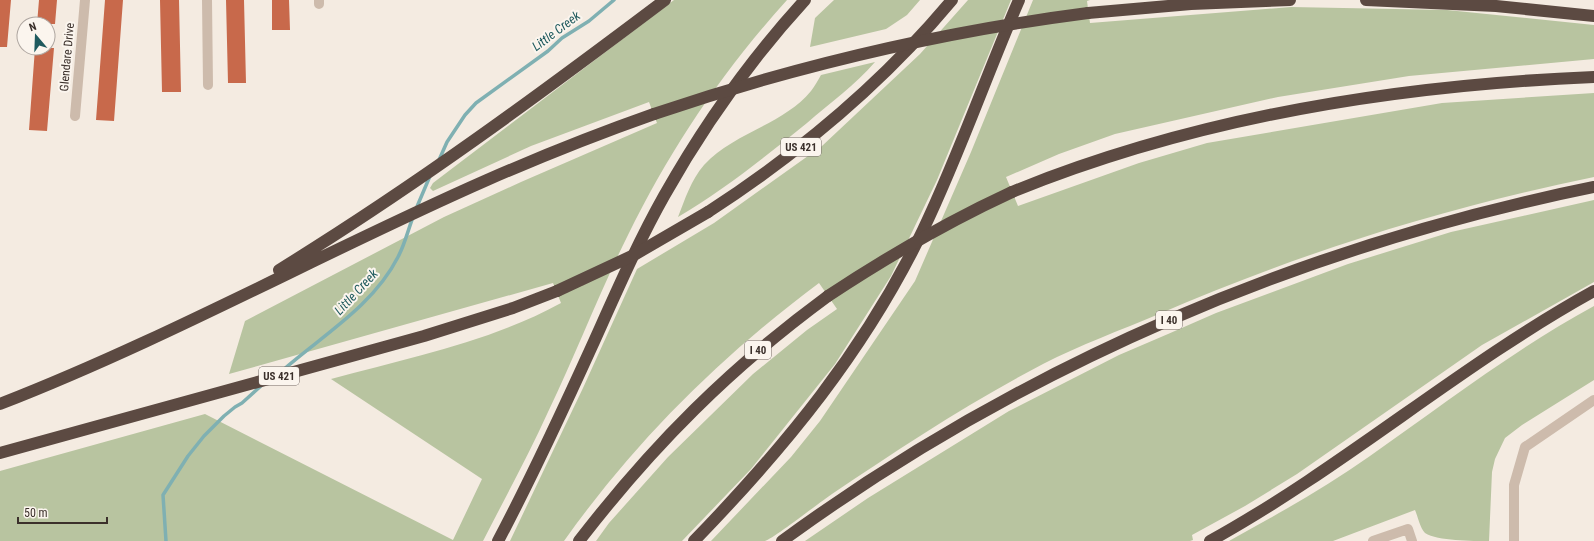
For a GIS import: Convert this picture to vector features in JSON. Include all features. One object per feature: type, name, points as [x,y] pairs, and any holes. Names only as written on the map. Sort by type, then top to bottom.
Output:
[{"type":"highway","points":[[229,302],[325,242],[441,165],[516,112],[665,0]]},
{"type":"highway","points":[[498,541],[524,492],[624,275],[664,197],[693,146],[734,85],[805,0]]},
{"type":"highway","name":"US 421","points":[[0,453],[424,336],[513,308],[556,291],[634,254],[708,212],[778,165],[834,119],[908,49],[952,0]]},
{"type":"highway","points":[[694,541],[752,480],[809,414],[835,379],[883,305],[922,231],[947,178],[1019,0]]},
{"type":"highway","points":[[0,404],[112,358],[486,180],[566,147],[654,114],[776,75],[860,53],[991,27],[1088,13],[1191,4],[1290,0]]},
{"type":"highway","points":[[1366,0],[1496,6],[1594,16]]},
{"type":"highway","name":"I 40","points":[[579,541],[632,474],[693,410],[756,352],[828,296],[899,250],[1012,192],[1084,164],[1125,151],[1232,123],[1296,110],[1490,83],[1594,77]]},
{"type":"highway","name":"I 40","points":[[782,541],[837,502],[892,466],[985,411],[1061,370],[1179,315],[1362,246],[1487,210],[1594,187]]},
{"type":"highway","points":[[1210,541],[1303,485],[1519,335],[1594,291]]},
{"type":"street","name":"Glendare Drive","points":[[75,116],[85,0]]},
{"type":"street","points":[[207,0],[208,85]]},
{"type":"street","points":[[1514,541],[1514,485],[1525,447],[1594,400]]},
{"type":"street","points":[[1373,541],[1408,529],[1412,541]]},
{"type":"green space","points":[[674,0],[787,0],[763,27],[719,83],[680,141],[662,172],[617,257],[540,428],[483,541],[0,541],[0,471],[205,414],[453,540],[482,479],[331,379],[449,348],[478,339],[534,317],[561,303],[553,283],[229,374],[245,321],[444,217],[657,123],[649,102],[531,146],[433,191],[430,188],[433,183]]},
{"type":"green space","points":[[834,0],[920,0],[907,15],[886,29],[810,47],[815,18]]},
{"type":"green space","points":[[968,0],[1011,0],[937,180],[891,276],[835,364],[751,469],[682,541],[596,541],[609,523],[668,457],[753,374],[807,330],[837,309],[819,283],[748,340],[681,402],[620,469],[591,504],[564,541],[510,541],[583,388],[637,269],[714,223],[822,146],[920,54]]},
{"type":"green space","points":[[1033,0],[1090,0],[1087,1],[1090,23],[1291,7],[1447,10],[1594,25],[1594,59],[1409,76],[1278,97],[1115,134],[1059,154],[1006,177],[1018,206],[1139,163],[1207,143],[1442,103],[1594,93],[1594,177],[1482,203],[1373,234],[1265,271],[1071,350],[989,394],[909,443],[832,494],[770,539],[765,541],[711,541],[791,457],[820,421],[915,281],[971,152]]},
{"type":"green space","points":[[875,62],[842,94],[776,148],[728,184],[678,217],[695,177],[704,165],[716,154],[743,136],[772,121],[800,103],[811,91],[821,75]]},
{"type":"green space","points":[[1594,200],[1594,282],[1482,345],[1297,474],[1245,506],[1192,535],[1193,540],[805,541],[868,498],[1009,411],[1119,355],[1216,313],[1348,264],[1451,232]]},
{"type":"green space","points":[[1594,306],[1594,380],[1522,425],[1505,438],[1495,459],[1492,472],[1489,541],[1456,540],[1431,536],[1423,531],[1415,510],[1333,541],[1229,541],[1336,479],[1536,340]]},
{"type":"building","points":[[0,0],[11,0],[7,47],[0,47]]},
{"type":"building","points":[[39,0],[57,0],[56,16],[38,16]]},
{"type":"building","points":[[105,0],[123,0],[114,121],[96,120]]},
{"type":"building","points":[[160,0],[179,0],[181,92],[162,92]]},
{"type":"building","points":[[226,0],[244,0],[246,83],[228,83]]},
{"type":"building","points":[[272,0],[289,0],[290,30],[272,30]]},
{"type":"building","points":[[34,56],[53,56],[47,131],[29,130]]},
{"type":"waterway","name":"Little Creek","points":[[439,160],[447,142],[465,115],[476,103],[548,51],[562,38],[589,21],[614,0]]},
{"type":"waterway","name":"Little Creek","points":[[416,209],[430,176]]},
{"type":"waterway","name":"Little Creek","points":[[283,370],[346,319],[375,290],[388,274],[398,257],[405,242],[413,217]]},
{"type":"waterway","name":"Little Creek","points":[[166,541],[163,495],[188,456],[204,436],[224,416],[242,403],[262,385]]}]
